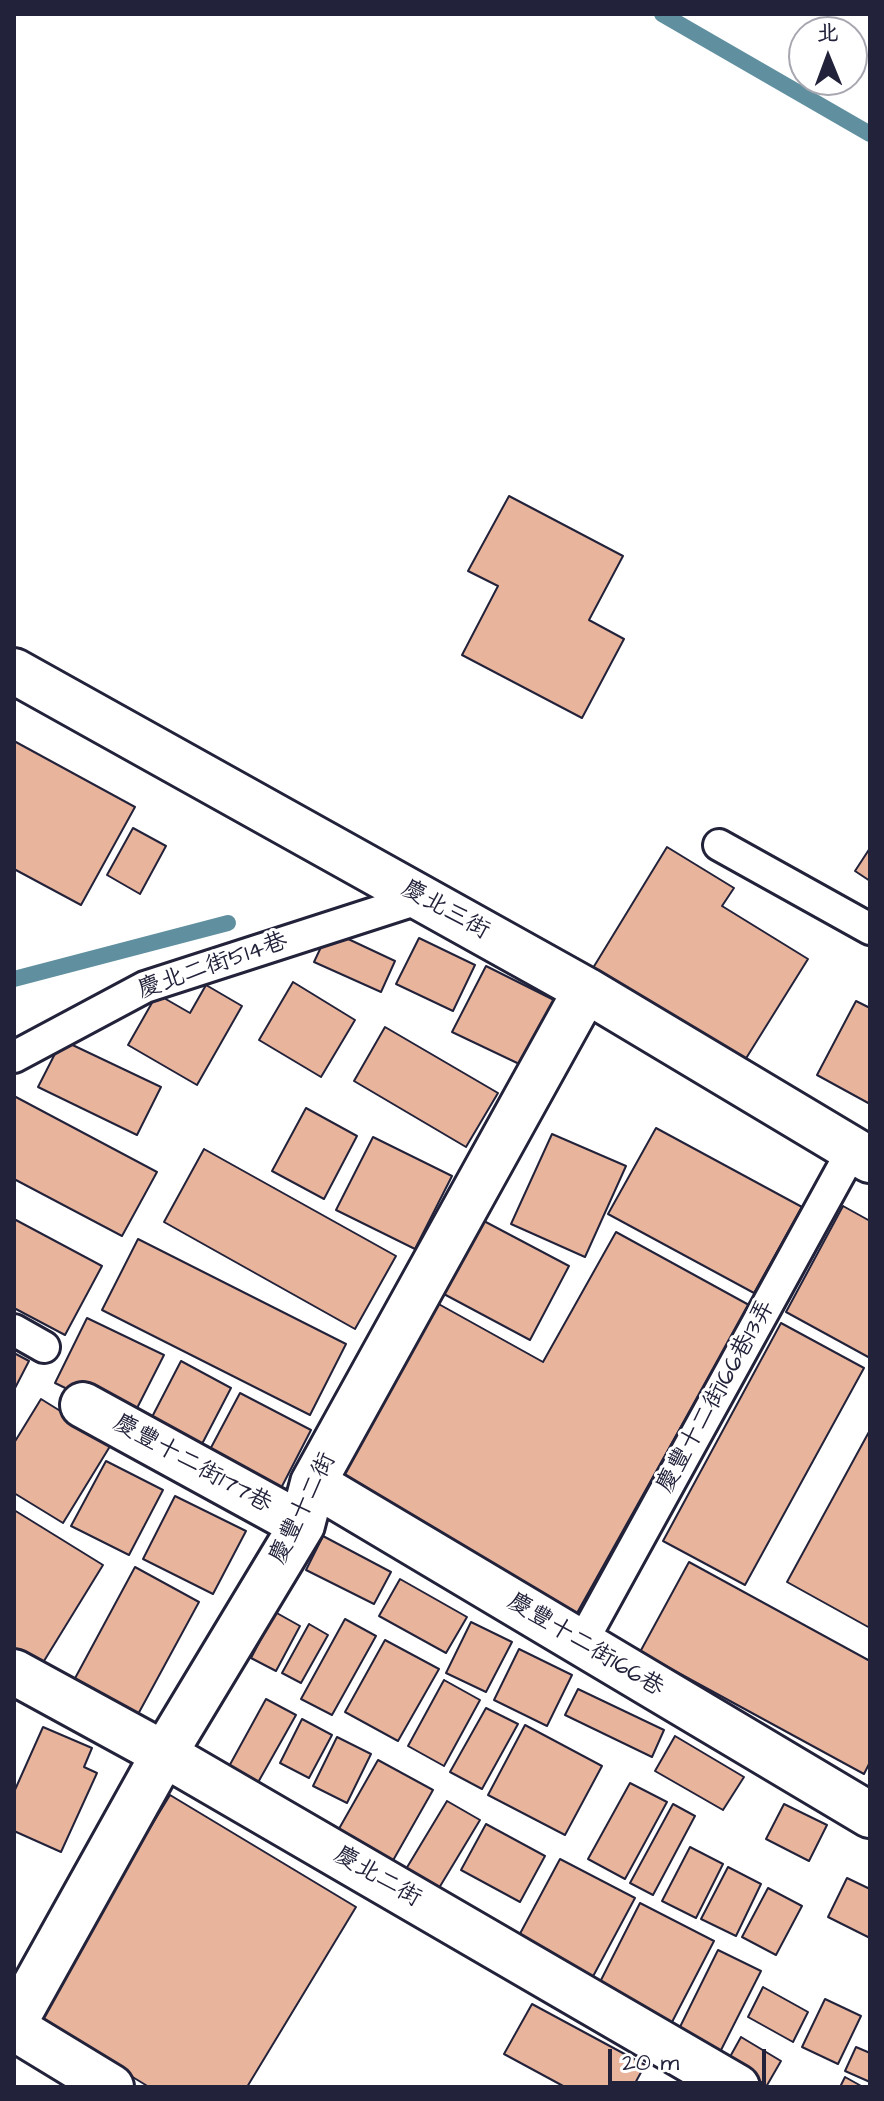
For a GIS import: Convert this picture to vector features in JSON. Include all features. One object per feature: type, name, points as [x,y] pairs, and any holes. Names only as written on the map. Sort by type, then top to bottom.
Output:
[{"type":"street","name":"慶北三街","points":[[14,671],[586,990],[861,1155]]},
{"type":"street","name":"慶豐十二街","points":[[14,2026],[164,1754],[302,1525],[313,1483],[586,990]]},
{"type":"street","name":"慶豐十二街177巷","points":[[83,1405],[302,1525]]},
{"type":"street","name":"慶豐十二街166巷","points":[[313,1483],[581,1644],[866,1803]]},
{"type":"street","name":"慶北二街","points":[[14,1672],[164,1754],[737,2087]]},
{"type":"street","points":[[14,2026],[111,2087]]},
{"type":"lane","points":[[719,845],[870,929]]},
{"type":"lane","name":"慶北二街514巷","points":[[14,1057],[145,987],[421,898]]},
{"type":"lane","name":"慶豐十二街166巷13弄","points":[[581,1644],[861,1155]]},
{"type":"lane","points":[[14,1330],[44,1347]]},
{"type":"building","points":[[509,496],[623,556],[589,620],[624,639],[582,718],[462,655],[498,586],[468,571]]},
{"type":"building","points":[[14,741],[135,807],[81,905],[14,869]]},
{"type":"building","points":[[133,828],[166,846],[140,894],[107,875]]},
{"type":"building","points":[[667,847],[734,888],[722,906],[808,959],[745,1060],[593,968]]},
{"type":"building","points":[[870,848],[870,881],[855,871]]},
{"type":"building","points":[[329,930],[395,961],[381,992],[314,962]]},
{"type":"building","points":[[419,938],[475,965],[453,1011],[396,984]]},
{"type":"building","points":[[486,966],[566,1006],[534,1071],[452,1032]]},
{"type":"building","points":[[293,982],[355,1020],[321,1077],[259,1040]]},
{"type":"building","points":[[206,985],[242,1006],[197,1085],[128,1045],[157,994],[190,1013]]},
{"type":"building","points":[[856,1001],[870,1008],[870,1104],[817,1075]]},
{"type":"building","points":[[385,1027],[498,1093],[466,1147],[354,1081]]},
{"type":"building","points":[[62,1040],[161,1087],[137,1135],[38,1087]]},
{"type":"building","points":[[14,1096],[157,1172],[122,1236],[14,1179]]},
{"type":"building","points":[[306,1108],[357,1136],[324,1199],[272,1171]]},
{"type":"building","points":[[656,1128],[802,1207],[754,1293],[608,1214]]},
{"type":"building","points":[[552,1134],[626,1166],[585,1257],[511,1224]]},
{"type":"building","points":[[373,1137],[452,1176],[415,1249],[336,1210]]},
{"type":"building","points":[[204,1149],[396,1256],[355,1329],[164,1222]]},
{"type":"building","points":[[843,1206],[870,1221],[870,1358],[786,1312]]},
{"type":"building","points":[[14,1219],[102,1266],[65,1335],[14,1308]]},
{"type":"building","points":[[482,1220],[569,1266],[530,1340],[442,1293]]},
{"type":"building","points":[[616,1232],[749,1305],[577,1613],[335,1480],[435,1302],[543,1362]]},
{"type":"building","points":[[138,1239],[346,1344],[310,1415],[102,1310]]},
{"type":"building","points":[[87,1318],[164,1355],[131,1420],[55,1383]]},
{"type":"building","points":[[781,1323],[864,1368],[745,1585],[663,1541]]},
{"type":"building","points":[[14,1353],[29,1361],[14,1390]]},
{"type":"building","points":[[181,1361],[231,1388],[202,1444],[152,1417]]},
{"type":"building","points":[[240,1393],[311,1430],[278,1494],[206,1457]]},
{"type":"building","points":[[41,1399],[112,1443],[63,1523],[14,1493],[14,1443]]},
{"type":"building","points":[[870,1430],[870,1628],[787,1582]]},
{"type":"building","points":[[106,1461],[163,1490],[129,1555],[71,1526]]},
{"type":"building","points":[[175,1496],[246,1531],[213,1594],[143,1559]]},
{"type":"building","points":[[14,1510],[103,1565],[36,1674],[14,1660]]},
{"type":"building","points":[[323,1536],[391,1572],[374,1604],[306,1570]]},
{"type":"building","points":[[689,1562],[870,1661],[870,1762],[864,1774],[640,1652]]},
{"type":"building","points":[[135,1567],[199,1602],[130,1729],[66,1695]]},
{"type":"building","points":[[400,1579],[467,1617],[446,1653],[379,1616]]},
{"type":"building","points":[[275,1612],[300,1626],[276,1671],[251,1658]]},
{"type":"building","points":[[345,1619],[376,1636],[332,1715],[301,1699]]},
{"type":"building","points":[[471,1622],[512,1642],[486,1692],[446,1673]]},
{"type":"building","points":[[309,1624],[328,1635],[301,1683],[282,1673]]},
{"type":"building","points":[[385,1640],[439,1669],[398,1741],[345,1712]]},
{"type":"building","points":[[519,1649],[572,1675],[547,1726],[494,1700]]},
{"type":"building","points":[[444,1680],[480,1700],[444,1766],[408,1746]]},
{"type":"building","points":[[578,1689],[664,1730],[652,1757],[565,1715]]},
{"type":"building","points":[[266,1699],[296,1715],[256,1786],[227,1770]]},
{"type":"building","points":[[486,1708],[518,1724],[482,1789],[450,1772]]},
{"type":"building","points":[[302,1719],[332,1735],[309,1778],[280,1763]]},
{"type":"building","points":[[525,1725],[602,1766],[565,1835],[488,1795]]},
{"type":"building","points":[[43,1727],[92,1748],[84,1767],[97,1773],[61,1852],[14,1831],[14,1792]]},
{"type":"building","points":[[675,1736],[744,1777],[723,1810],[655,1771]]},
{"type":"building","points":[[337,1737],[371,1754],[347,1803],[313,1786]]},
{"type":"building","points":[[378,1760],[433,1790],[391,1864],[336,1834]]},
{"type":"building","points":[[630,1783],[667,1802],[625,1879],[588,1859]]},
{"type":"building","points":[[170,1795],[356,1907],[247,2087],[149,2087],[34,2017]]},
{"type":"building","points":[[447,1801],[480,1820],[433,1898],[400,1879]]},
{"type":"building","points":[[673,1804],[695,1816],[653,1895],[630,1883]]},
{"type":"building","points":[[784,1804],[827,1825],[809,1861],[766,1839]]},
{"type":"building","points":[[486,1824],[545,1856],[520,1902],[461,1870]]},
{"type":"building","points":[[690,1847],[723,1864],[696,1918],[662,1901]]},
{"type":"building","points":[[560,1859],[635,1898],[590,1982],[515,1943]]},
{"type":"building","points":[[728,1867],[761,1884],[736,1936],[701,1919]]},
{"type":"building","points":[[847,1878],[870,1889],[870,1938],[828,1917]]},
{"type":"building","points":[[768,1888],[802,1906],[776,1955],[742,1937]]},
{"type":"building","points":[[640,1903],[714,1941],[671,2024],[598,1986]]},
{"type":"building","points":[[718,1950],[761,1971],[717,2058],[675,2037]]},
{"type":"building","points":[[763,1987],[808,2012],[793,2042],[748,2017]]},
{"type":"building","points":[[825,1999],[861,2016],[838,2064],[802,2047]]},
{"type":"building","points":[[532,2004],[645,2065],[633,2087],[565,2087],[504,2054]]},
{"type":"building","points":[[741,2037],[781,2061],[766,2087],[745,2087],[721,2073]]},
{"type":"building","points":[[856,2047],[870,2053],[870,2082],[845,2071]]},
{"type":"building","points":[[845,2077],[863,2087],[840,2087]]},
{"type":"waterway","points":[[662,14],[870,134]]},
{"type":"waterway","points":[[14,979],[228,923]]}]
